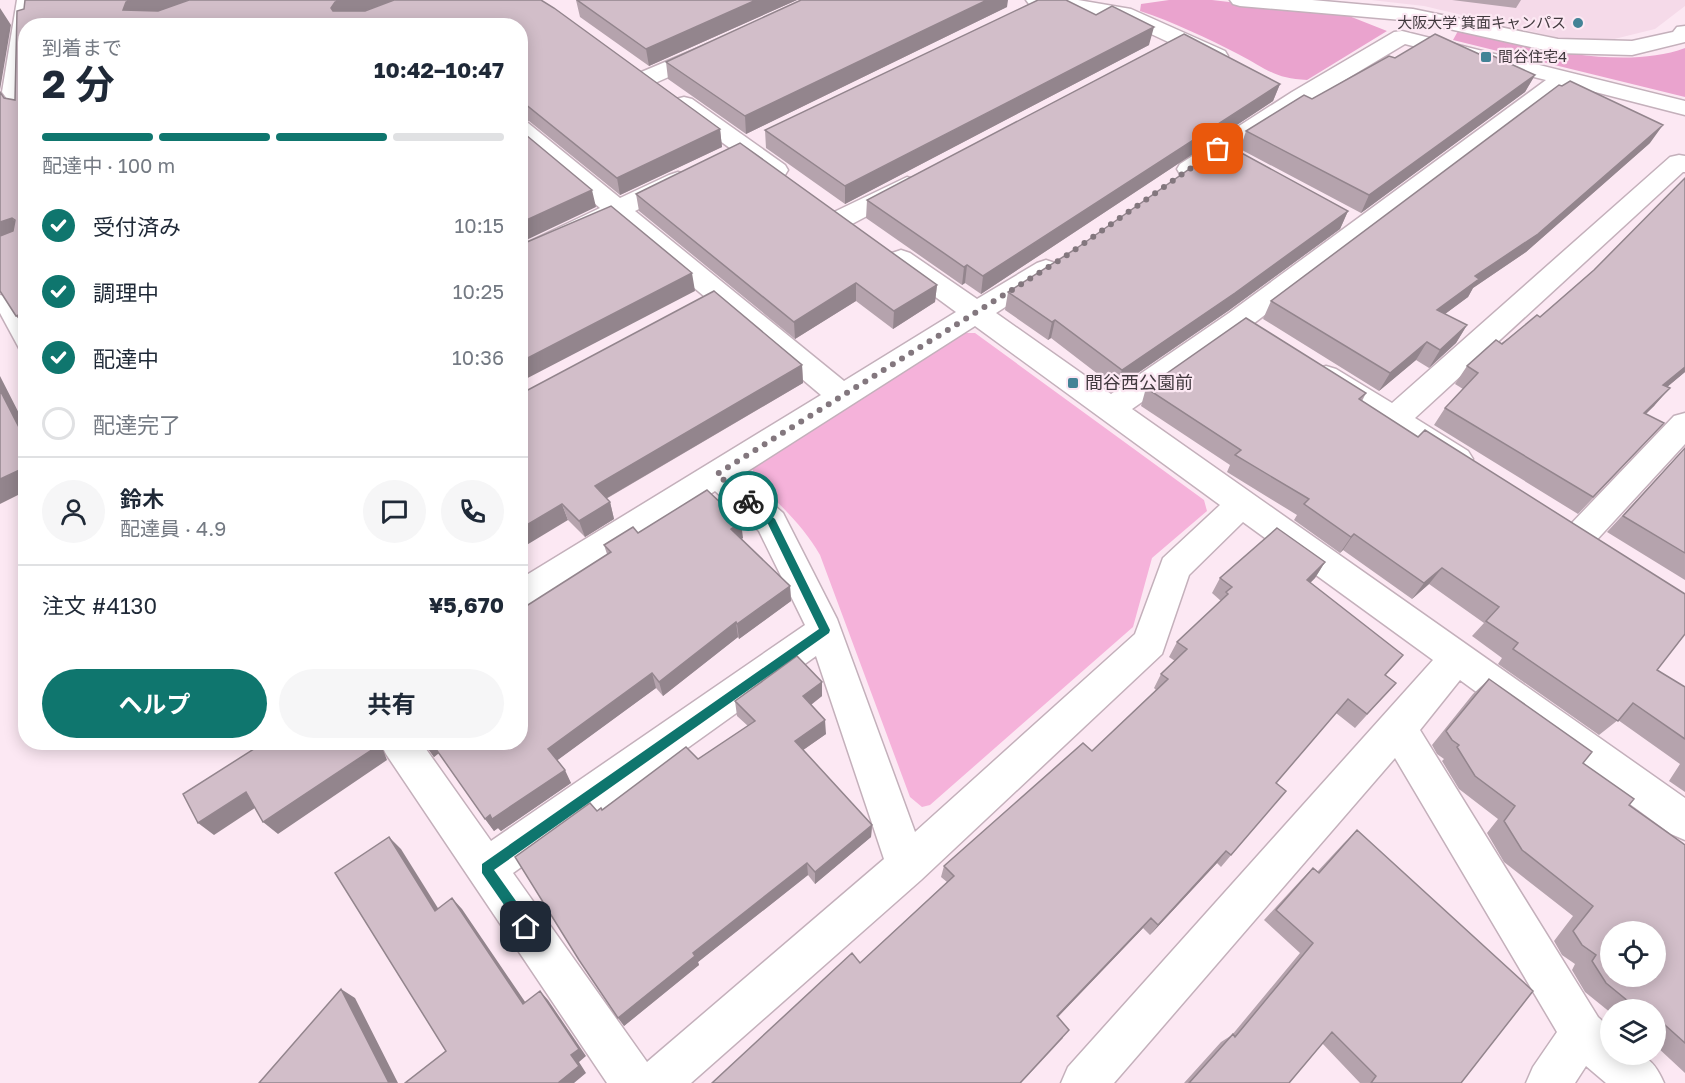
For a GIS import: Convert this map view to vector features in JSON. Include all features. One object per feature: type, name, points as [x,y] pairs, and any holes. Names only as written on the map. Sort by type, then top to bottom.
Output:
[{"type":"street","points":[[24,18],[25,3],[29,0]]},
{"type":"street","points":[[1240,0],[1346,5],[1413,15],[1558,46],[1632,48],[1680,37],[1685,32]]},
{"type":"street","points":[[1034,4],[1124,13],[1236,65]]},
{"type":"street","points":[[1170,183],[1228,155],[1289,92],[1402,38],[1685,108]]},
{"type":"street","points":[[1161,50],[1182,39]]},
{"type":"street","points":[[722,44],[638,71],[734,153],[807,193],[843,218],[1685,820]]},
{"type":"street","points":[[18,76],[13,92],[18,99]]},
{"type":"street","points":[[1110,409],[1239,320],[1350,222],[1563,78]]},
{"type":"street","points":[[528,138],[618,209],[708,298],[842,396]]},
{"type":"street","points":[[528,253],[734,153]]},
{"type":"street","points":[[1394,420],[1683,161]]},
{"type":"street","points":[[843,218],[928,174]]},
{"type":"street","points":[[528,592],[1072,251]]},
{"type":"street","points":[[1239,320],[1268,339]]},
{"type":"street","points":[[1306,364],[1482,475]]},
{"type":"street","points":[[1609,554],[1570,530],[1685,424]]},
{"type":"street","points":[[717,474],[771,522],[825,630],[907,866]]},
{"type":"street","points":[[657,1083],[907,866],[1150,643],[1175,568],[1242,503]]},
{"type":"street","points":[[486,868],[825,630]]},
{"type":"street","points":[[1084,1083],[1398,728],[1457,658]]},
{"type":"street","points":[[1398,728],[1582,1033],[1641,1083]]},
{"type":"street","points":[[405,750],[634,1083]]},
{"type":"street","points":[[1548,1083],[1582,1033]]},
{"type":"lane","points":[[0,300],[5,320],[18,336]]},
{"type":"shaded area","points":[[1169,0],[1212,0],[1349,16],[1387,31],[1307,80],[1296,79],[1271,72],[1202,36],[1140,11],[1141,4]]},
{"type":"shaded area","name":"大阪大学 箕面キャンパス","points":[[1371,0],[1685,0],[1685,6],[1655,29],[1602,42],[1567,40],[1424,6]]},
{"type":"shaded area","points":[[1458,31],[1542,49],[1602,57],[1660,55],[1685,48],[1685,97],[1453,40]]},
{"type":"shaded area","points":[[962,333],[975,333],[1204,500],[1207,511],[1152,558],[1133,627],[930,805],[922,807],[910,797],[820,555],[798,524],[753,478],[753,469]]},
{"type":"building","points":[[25,0],[131,0],[126,2],[123,10],[158,11],[189,0],[340,0],[335,2],[331,8],[333,11],[365,11],[394,0],[541,0],[720,129],[617,178],[528,106],[528,18],[18,18],[18,315],[16,316],[0,291],[0,236],[13,231],[15,220],[12,218],[0,222],[0,92],[4,98],[15,100],[17,11],[24,9]]},
{"type":"building","points":[[577,0],[756,0],[646,49]]},
{"type":"building","points":[[801,0],[987,0],[745,116],[666,62]]},
{"type":"building","points":[[1038,0],[1066,0],[1096,15],[1112,6],[1154,27],[845,186],[765,130]]},
{"type":"building","points":[[1184,34],[1280,84],[983,276],[967,265],[964,267],[867,200]]},
{"type":"building","points":[[1435,34],[1479,54],[1482,51],[1535,75],[1369,195],[1246,131],[1304,95],[1312,99],[1389,56],[1395,58]]},
{"type":"building","points":[[1570,81],[1663,125],[1538,234],[1475,276],[1479,279],[1437,310],[1467,325],[1440,350],[1427,342],[1390,373],[1271,301],[1559,85],[1562,86]]},
{"type":"building","points":[[528,137],[592,190],[528,219]]},
{"type":"building","points":[[740,143],[937,285],[894,311],[856,283],[794,322],[636,194]]},
{"type":"building","points":[[1225,144],[1348,211],[1235,293],[1122,370],[1055,320],[1052,322],[1008,292],[1077,248]]},
{"type":"building","points":[[1685,178],[1685,367],[1663,385],[1670,388],[1644,413],[1664,423],[1593,497],[1445,408],[1478,373],[1467,366],[1496,340],[1502,344],[1537,315],[1540,317],[1594,270]]},
{"type":"building","points":[[611,206],[692,273],[528,358],[528,242]]},
{"type":"building","points":[[714,291],[802,365],[595,486],[610,502],[579,521],[562,504],[528,524],[528,390]]},
{"type":"building","points":[[1246,318],[1366,393],[1359,399],[1418,437],[1425,430],[1685,594],[1685,634],[1657,670],[1685,687],[1685,739],[1633,703],[1618,721],[1513,649],[1518,643],[1486,621],[1499,607],[1442,568],[1424,583],[1354,534],[1351,537],[1304,504],[1309,499],[1235,455],[1241,450],[1146,388]]},
{"type":"building","points":[[0,390],[18,425],[18,471],[0,479]]},
{"type":"building","points":[[1685,448],[1685,553],[1623,516]]},
{"type":"building","points":[[707,490],[741,522],[731,529],[790,586],[737,624],[736,622],[659,682],[652,673],[548,749],[565,770],[492,819],[490,815],[485,819],[437,750],[528,750],[528,605],[611,552],[604,545],[633,527],[638,533]]},
{"type":"building","points":[[1277,528],[1325,562],[1307,580],[1403,655],[1385,675],[1396,683],[1367,714],[1348,699],[1276,783],[1286,791],[1231,855],[1226,851],[1158,925],[1151,918],[1057,1016],[1069,1030],[1020,1083],[712,1083],[852,953],[860,963],[954,876],[944,866],[1083,743],[1092,751],[1168,679],[1161,674],[1187,649],[1177,642],[1228,594],[1226,592],[1232,587],[1220,578]]},
{"type":"building","points":[[797,656],[822,682],[803,696],[825,720],[795,741],[872,825],[815,872],[807,863],[693,953],[695,956],[618,1018],[515,857],[590,803],[597,811],[601,808],[602,810],[686,747],[698,759],[755,721],[735,701]]},
{"type":"building","points":[[1489,679],[1592,752],[1583,763],[1634,799],[1629,805],[1685,845],[1685,1043],[1666,1026],[1666,999],[1626,999],[1611,987],[1666,987],[1666,921],[1600,921],[1600,974],[1592,961],[1596,955],[1582,945],[1573,931],[1593,906],[1522,850],[1504,821],[1515,806],[1475,776],[1457,747],[1459,745],[1446,731]]},
{"type":"building","points":[[252,750],[371,750],[263,822],[246,792],[198,823],[183,794]]},
{"type":"building","points":[[1357,830],[1533,991],[1461,1083],[1371,1083],[1376,1076],[1332,1032],[1289,1083],[1189,1083],[1233,1034],[1235,1037],[1313,943],[1276,910],[1313,868],[1319,873]]},
{"type":"building","points":[[389,837],[435,911],[452,898],[523,1004],[540,991],[579,1049],[571,1055],[579,1066],[558,1083],[405,1083],[446,1051],[335,873]]},
{"type":"building","points":[[341,989],[389,1083],[259,1083]]},
{"type":"way so far","points":[[748,501],[717,474],[1063,258],[1218,149]]},
{"type":"place","name":"大阪大学 箕面キャンパス","points":[[1578,23]]},
{"type":"place","name":"間谷住宅4","points":[[1486,57]]},
{"type":"place","name":"間谷西公園前","points":[[1073,383]]},
{"type":"route","points":[[526,927],[486,868],[825,630],[771,522],[748,501]]}]
